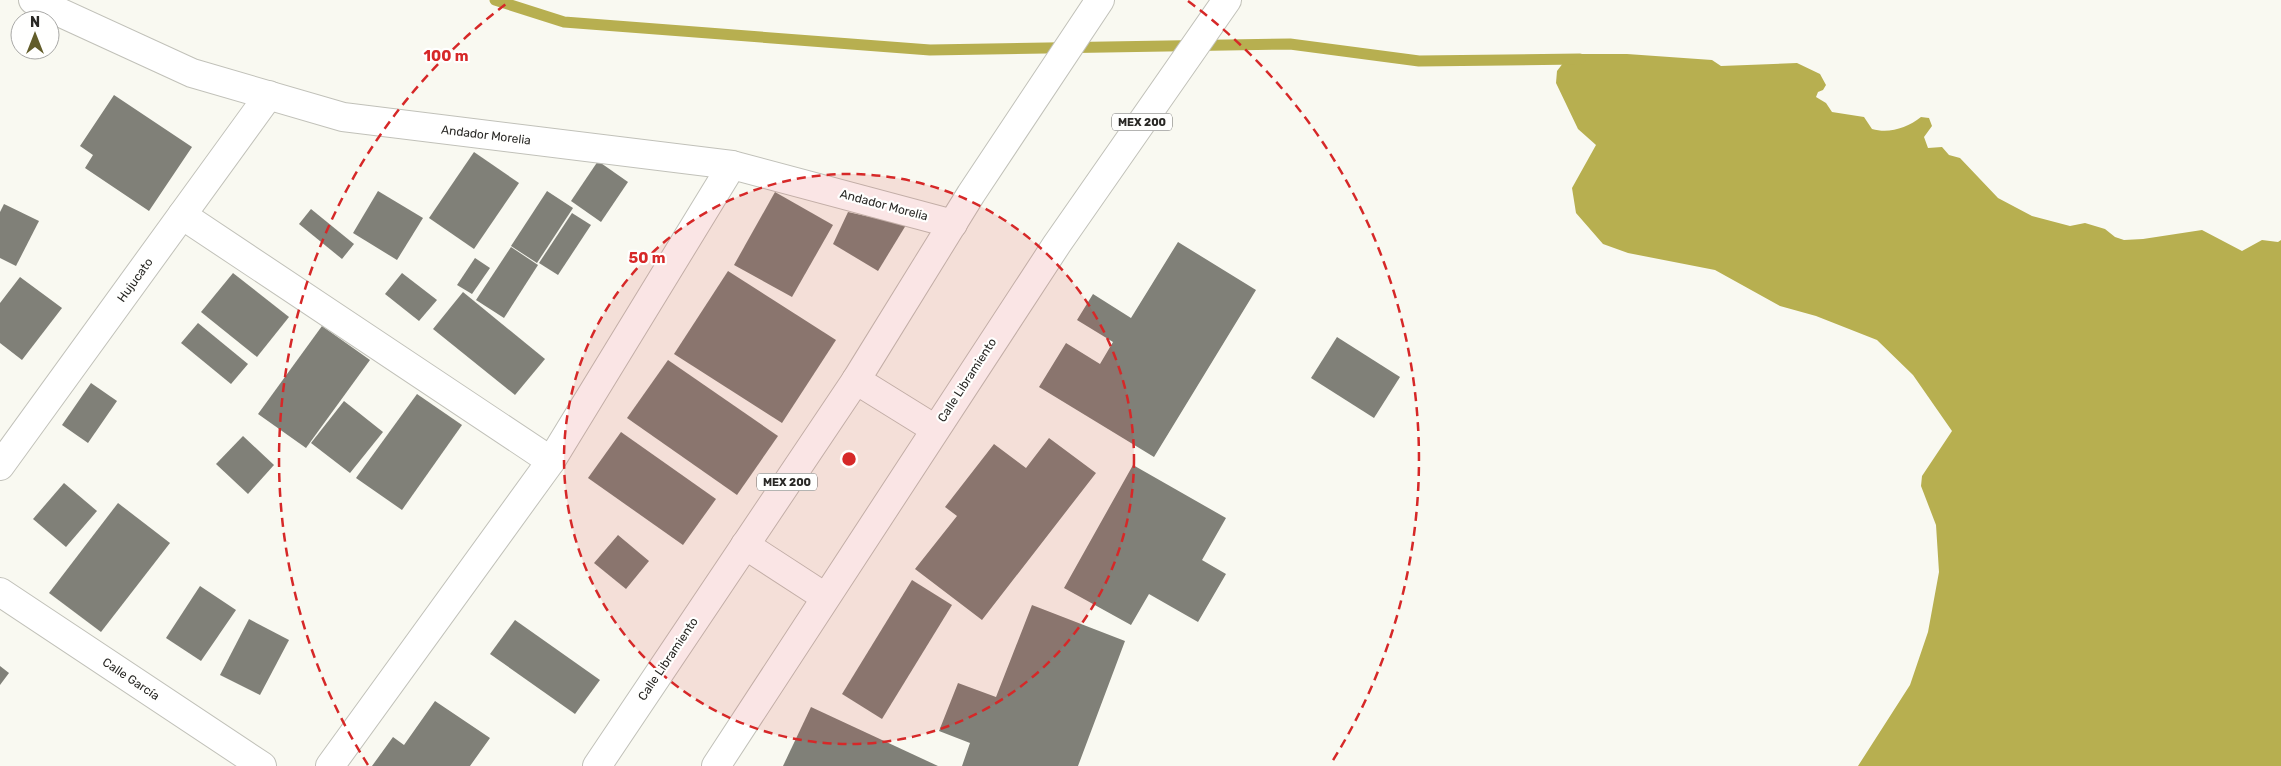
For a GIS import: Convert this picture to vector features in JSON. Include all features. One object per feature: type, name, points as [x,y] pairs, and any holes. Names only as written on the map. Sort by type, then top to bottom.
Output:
[{"type":"main road","name":"Andador Morelia","points":[[33,0],[192,73],[343,117],[732,166],[953,224]]},
{"type":"main road","name":"Calle Libramiento","points":[[597,766],[856,380],[971,194],[1100,0]]},
{"type":"main road","name":"Calle Libramiento","points":[[716,766],[1057,244],[1227,0]]},
{"type":"main road","name":"Hujucato","points":[[0,466],[269,95]]},
{"type":"main road","points":[[330,766],[551,461],[732,166]]},
{"type":"main road","points":[[182,215],[551,461]]},
{"type":"main road","points":[[856,380],[935,429]]},
{"type":"main road","points":[[745,545],[825,597]]},
{"type":"main road","name":"Calle García","points":[[0,592],[262,766]]},
{"type":"shaded area","points":[[1570,54],[1627,54],[1712,60],[1721,66],[1797,63],[1820,74],[1826,85],[1823,90],[1818,92],[1816,97],[1826,103],[1832,112],[1864,117],[1872,129],[1885,131],[1898,129],[1921,117],[1929,118],[1932,126],[1924,137],[1928,148],[1942,147],[1949,155],[1960,158],[1998,198],[2032,216],[2070,226],[2085,223],[2105,229],[2115,237],[2124,240],[2202,230],[2242,251],[2262,240],[2278,242],[2281,240],[2281,766],[1858,766],[1910,685],[1928,632],[1939,572],[1936,525],[1921,486],[1922,476],[1952,431],[1913,375],[1877,340],[1816,316],[1780,306],[1715,270],[1628,253],[1603,244],[1576,213],[1572,188],[1596,145],[1578,129],[1556,83],[1557,71]]},
{"type":"building","points":[[114,95],[192,147],[149,211],[85,168],[93,155],[80,146]]},
{"type":"building","points":[[474,152],[519,183],[474,249],[429,218]]},
{"type":"building","points":[[598,161],[628,182],[601,222],[571,201]]},
{"type":"building","points":[[378,191],[423,218],[397,260],[353,233]]},
{"type":"building","points":[[547,191],[573,208],[537,263],[511,246]]},
{"type":"building","points":[[775,192],[833,225],[792,297],[734,265]]},
{"type":"building","points":[[4,204],[39,221],[16,266],[0,258],[0,212]]},
{"type":"building","points":[[311,209],[354,244],[342,259],[299,224]]},
{"type":"building","points":[[848,212],[906,225],[878,271],[833,244]]},
{"type":"building","points":[[572,213],[591,225],[558,275],[539,263]]},
{"type":"building","points":[[1178,242],[1256,290],[1154,457],[1039,387],[1066,343],[1100,364],[1113,342],[1077,320],[1093,294],[1131,318]]},
{"type":"building","points":[[511,247],[538,265],[504,318],[476,300]]},
{"type":"building","points":[[475,258],[490,268],[472,294],[457,285]]},
{"type":"building","points":[[728,271],[836,340],[782,423],[674,354]]},
{"type":"building","points":[[233,273],[289,317],[257,357],[201,312]]},
{"type":"building","points":[[402,273],[437,300],[419,321],[385,294]]},
{"type":"building","points":[[20,277],[62,308],[22,360],[0,343],[0,303]]},
{"type":"building","points":[[463,292],[545,359],[515,395],[433,329]]},
{"type":"building","points":[[198,323],[248,364],[231,384],[181,343]]},
{"type":"building","points":[[322,326],[370,360],[306,448],[258,414]]},
{"type":"building","points":[[1337,337],[1400,377],[1374,418],[1311,378]]},
{"type":"building","points":[[668,360],[778,436],[737,495],[627,418]]},
{"type":"building","points":[[91,383],[117,401],[88,443],[62,425]]},
{"type":"building","points":[[417,394],[462,425],[402,510],[356,478]]},
{"type":"building","points":[[344,401],[383,432],[350,473],[311,443]]},
{"type":"building","points":[[621,432],[716,499],[683,545],[588,478]]},
{"type":"building","points":[[243,436],[274,465],[248,494],[216,464]]},
{"type":"building","points":[[1049,438],[1096,473],[982,620],[915,569],[957,516],[945,507],[994,444],[1026,468]]},
{"type":"building","points":[[1133,465],[1226,518],[1202,560],[1226,574],[1198,622],[1149,594],[1131,625],[1064,588]]},
{"type":"building","points":[[64,483],[97,511],[66,547],[33,519]]},
{"type":"building","points":[[118,503],[170,543],[101,632],[49,593]]},
{"type":"building","points":[[618,535],[649,561],[626,589],[594,563]]},
{"type":"building","points":[[912,580],[952,605],[882,719],[842,694]]},
{"type":"building","points":[[200,586],[236,610],[201,661],[166,638]]},
{"type":"building","points":[[1032,605],[1125,641],[1078,766],[962,766],[970,743],[939,731],[958,683],[996,697]]},
{"type":"building","points":[[249,619],[289,640],[260,695],[220,675]]},
{"type":"building","points":[[515,620],[600,680],[575,714],[490,654]]},
{"type":"building","points":[[0,666],[9,673],[0,685]]},
{"type":"building","points":[[435,701],[490,738],[470,766],[372,766],[393,737],[404,745]]},
{"type":"building","points":[[811,707],[938,766],[783,766]]},
{"type":"waterway","points":[[495,0],[564,22],[930,50],[1290,44],[1419,61],[1580,59]]}]
